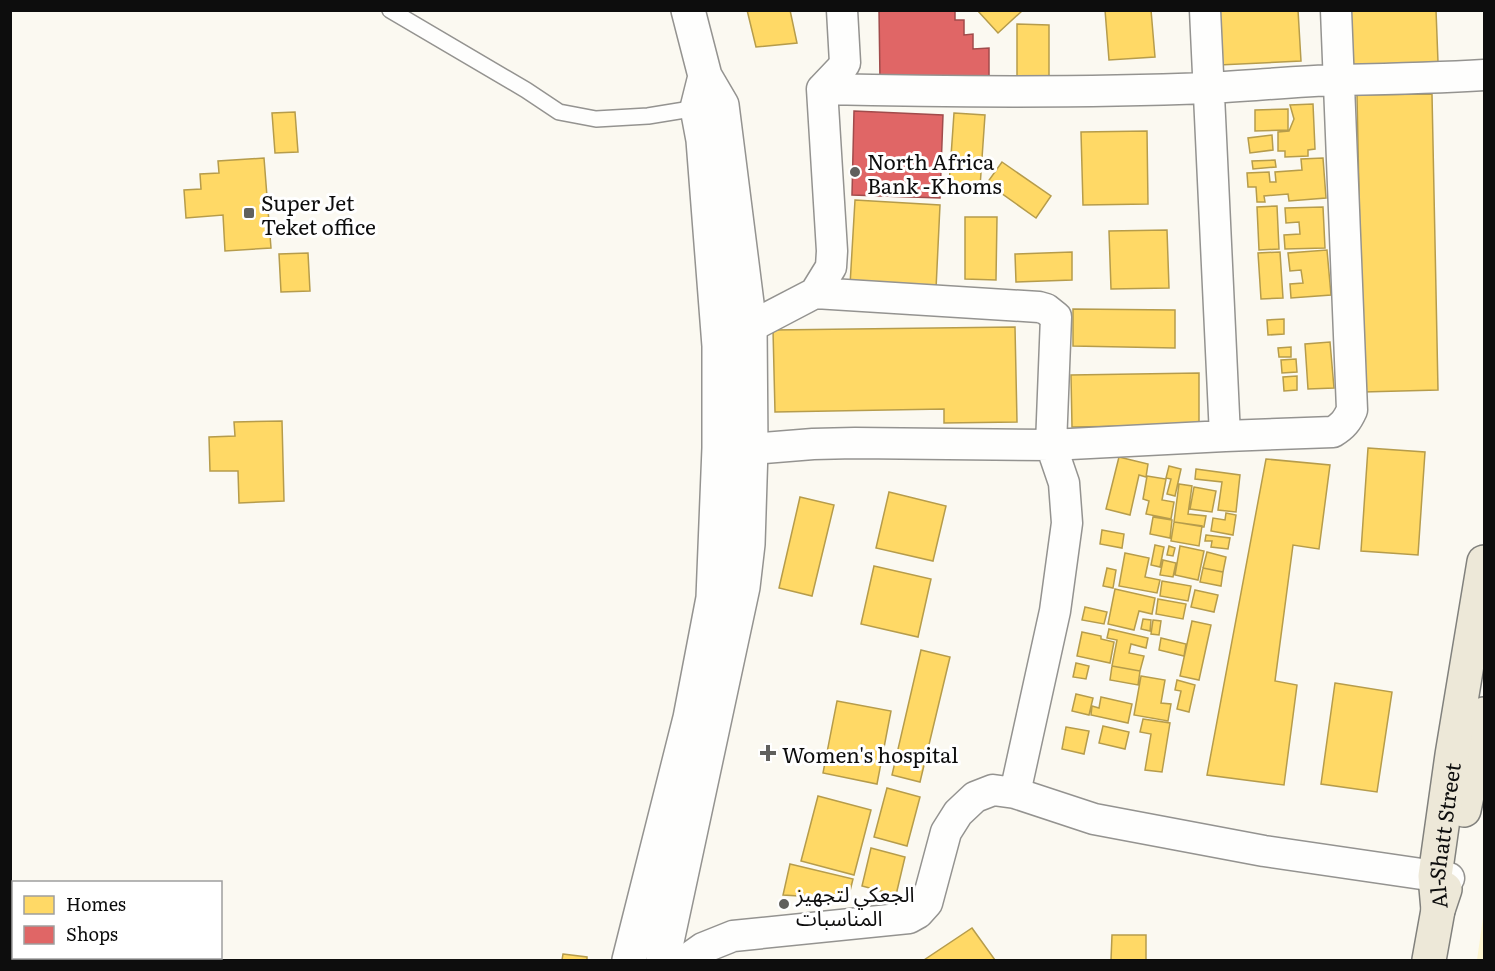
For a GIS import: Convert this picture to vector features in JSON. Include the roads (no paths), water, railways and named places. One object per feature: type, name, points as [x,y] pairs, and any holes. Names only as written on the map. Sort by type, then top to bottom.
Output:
[{"type":"main road","name":"Al-Shatt Street","points":[[1429,960],[1442,877],[1452,755],[1485,562]]},
{"type":"main road","name":"Al-Shatt Street","points":[[1442,877],[1485,714]]},
{"type":"street","points":[[663,960],[744,588],[751,449],[750,327],[705,76],[688,10]]},
{"type":"street","points":[[750,327],[815,293],[831,267],[832,251],[822,89],[845,63],[842,10]]},
{"type":"street","points":[[1205,10],[1225,436]]},
{"type":"street","points":[[751,449],[855,443],[1051,445],[1333,432],[1347,422],[1352,410],[1336,10]]},
{"type":"street","points":[[822,89],[972,93],[1209,88],[1338,80],[1421,79],[1485,75]]},
{"type":"street","points":[[629,960],[690,718],[713,598],[719,448],[719,346],[703,140],[709,106]]},
{"type":"street","points":[[815,293],[1039,307],[1051,312],[1056,318],[1051,445],[1065,491],[1067,523],[1056,611],[1015,793]]},
{"type":"street","points":[[687,960],[703,948],[733,936],[909,918],[918,913],[927,903],[946,831],[958,813],[975,796],[993,790],[1015,793],[1094,819],[1264,851],[1442,877]]},
{"type":"lane","points":[[390,10],[559,112],[596,119],[648,116],[709,106]]},
{"type":"place","name":"North Africa Bank -Khoms","points":[[855,172]]},
{"type":"place","name":"Super Jet Teket office","points":[[249,213]]},
{"type":"place","name":"Women's hospital","points":[[768,753]]},
{"type":"place","name":"الجعكي لتجهيز المناسبات","points":[[784,904]]}]
